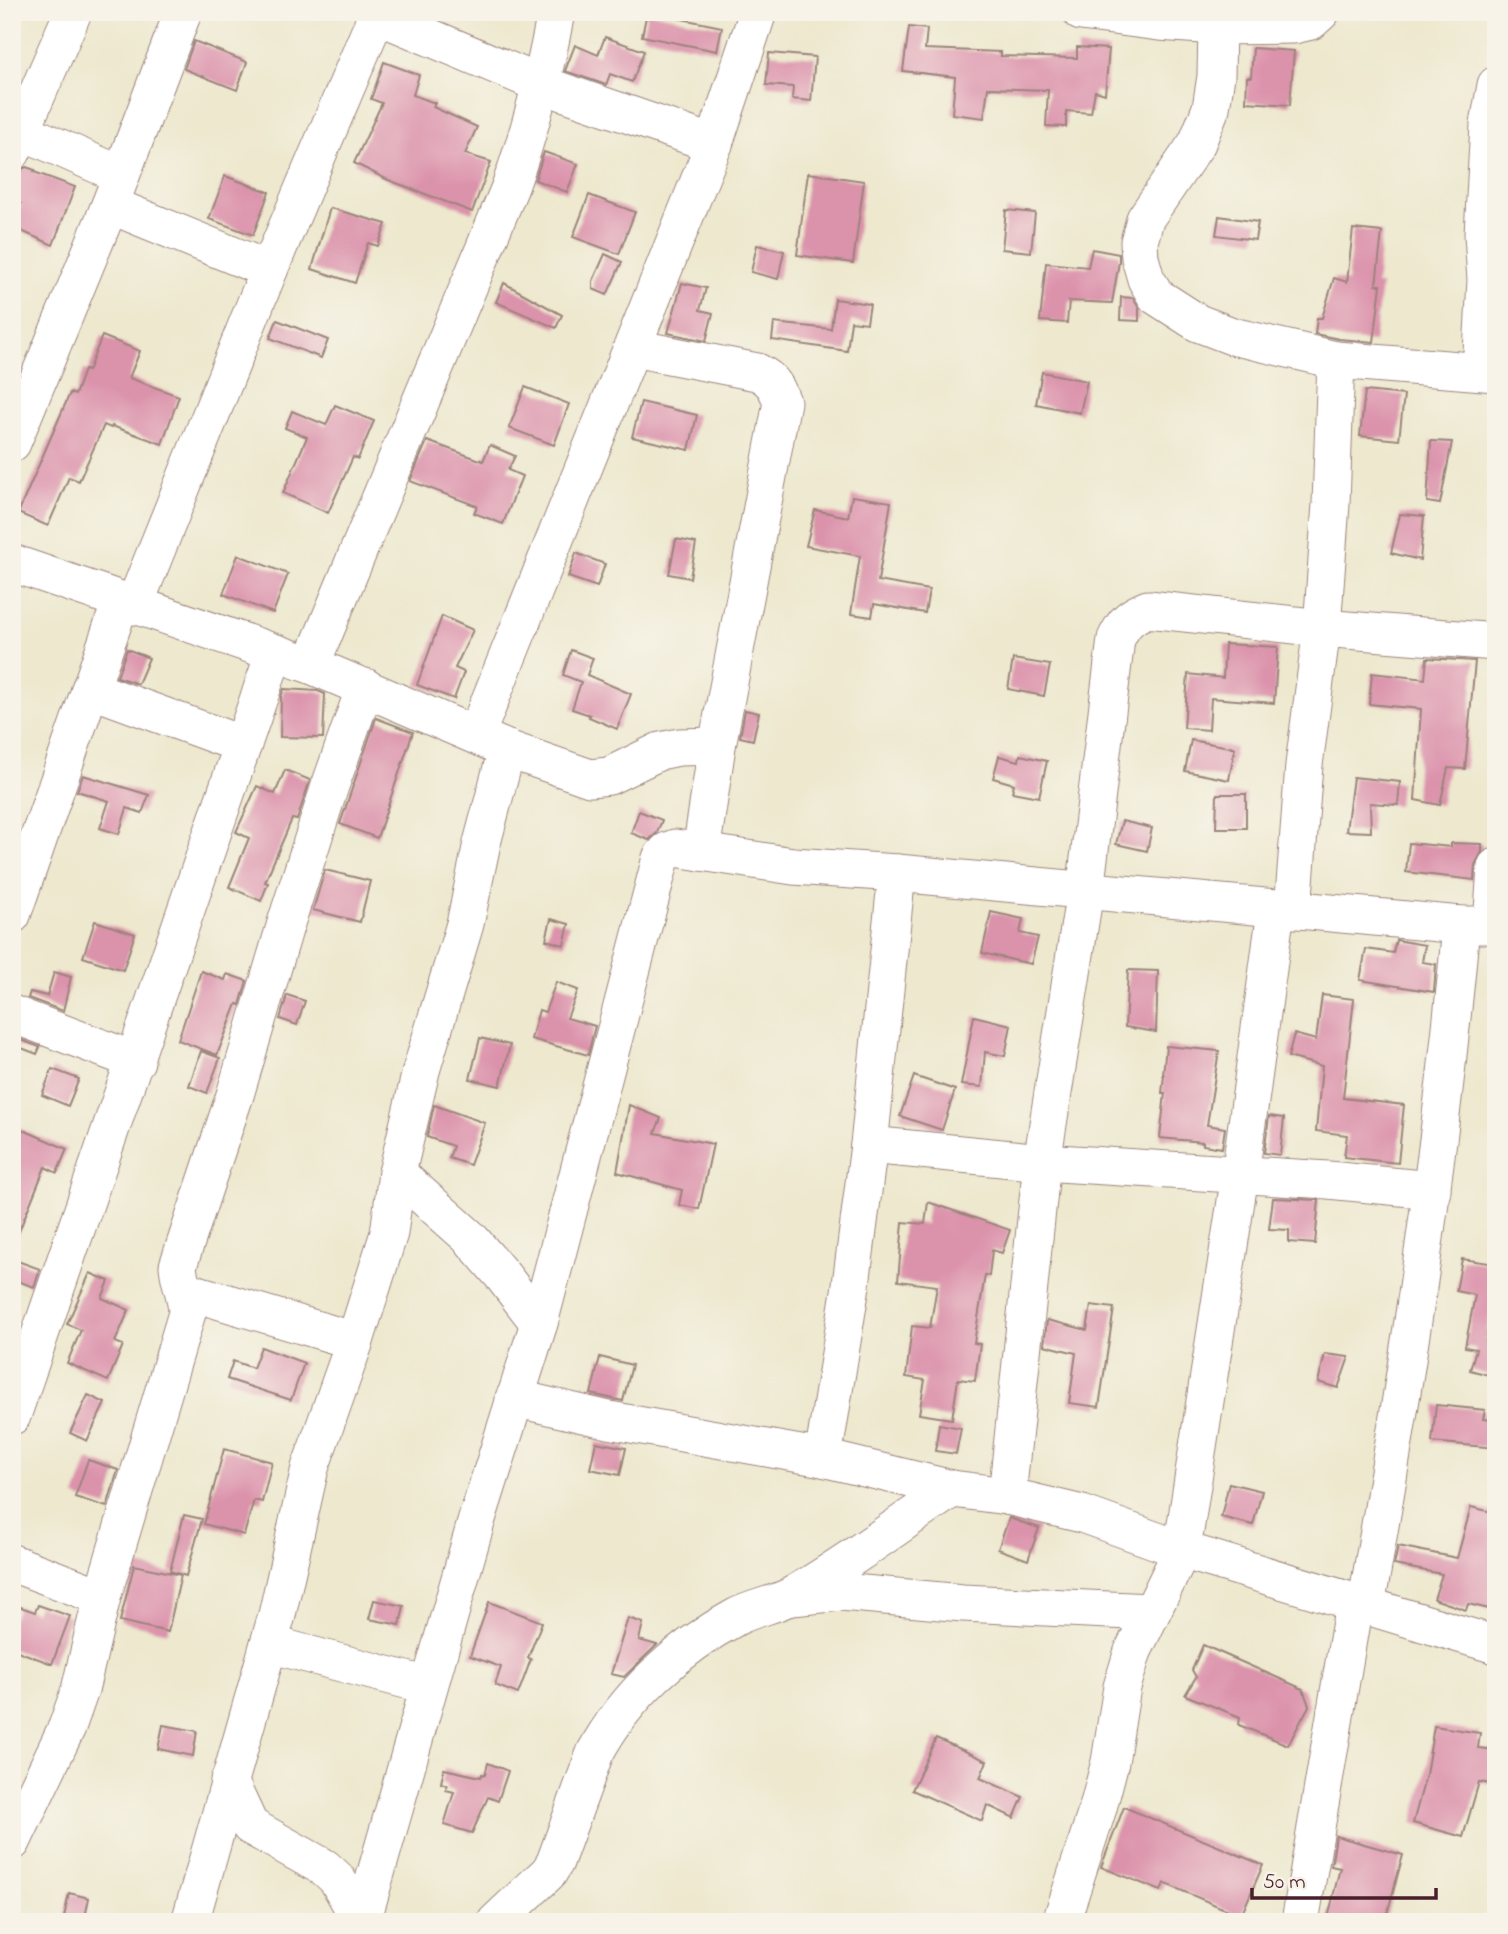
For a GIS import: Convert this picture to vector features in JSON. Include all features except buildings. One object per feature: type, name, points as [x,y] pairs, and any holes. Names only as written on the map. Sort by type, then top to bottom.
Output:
[{"type":"street","points":[[73,12],[17,142],[269,270]]},
{"type":"street","points":[[12,443],[115,190],[183,12]]},
{"type":"street","points":[[311,665],[510,187],[542,85],[556,12]]},
{"type":"street","points":[[190,1922],[269,1644],[310,1468],[355,1341],[389,1233],[397,1173],[421,1071],[465,924],[482,843],[492,742],[633,348],[714,144],[758,12]]},
{"type":"street","points":[[1081,12],[1217,26],[1294,25],[1311,21],[1321,12]]},
{"type":"street","points":[[12,915],[90,689],[378,14],[542,85],[714,144]]},
{"type":"street","points":[[1217,26],[1216,76],[1211,107],[1197,143],[1145,219],[1139,242],[1146,279],[1156,296],[1198,323],[1231,336],[1336,360],[1488,372],[1483,234],[1489,124],[1496,85]]},
{"type":"street","points":[[633,348],[757,372],[776,385],[782,402],[717,746],[701,852]]},
{"type":"street","points":[[1060,1922],[1098,1808],[1110,1762],[1122,1687],[1133,1651],[1182,1550],[1240,1175],[1285,910],[1322,628],[1331,504],[1336,360]]},
{"type":"street","points":[[12,563],[311,665],[492,742],[590,778],[609,776],[660,751],[679,747],[717,746]]},
{"type":"street","points":[[1007,1496],[1042,1162],[1085,891],[1116,639],[1123,623],[1131,615],[1148,609],[1322,628],[1496,642]]},
{"type":"street","points":[[12,1416],[274,654]]},
{"type":"street","points":[[12,1842],[67,1727],[80,1690],[102,1597],[187,1313],[178,1266],[235,1095],[330,786],[365,687]]},
{"type":"street","points":[[90,689],[243,745]]},
{"type":"street","points":[[362,1922],[514,1398],[539,1323],[661,858],[667,851],[675,848],[793,866],[1483,925]]},
{"type":"street","points":[[1300,1922],[1410,1346],[1450,1054],[1496,867]]},
{"type":"street","points":[[823,1458],[850,1292],[869,1145],[897,873]]},
{"type":"street","points":[[12,1014],[136,1061]]},
{"type":"street","points":[[869,1145],[1042,1162],[1432,1190]]},
{"type":"street","points":[[397,1173],[470,1238],[539,1323]]},
{"type":"street","points":[[184,1290],[355,1341]]},
{"type":"street","points":[[514,1398],[609,1420],[823,1458],[952,1489],[1007,1496],[1082,1514],[1182,1550],[1496,1645]]},
{"type":"street","points":[[496,1922],[549,1872],[600,1744],[653,1675],[737,1616],[789,1597],[952,1489]]},
{"type":"street","points":[[12,1563],[102,1597]]},
{"type":"street","points":[[789,1597],[841,1592],[963,1603],[1151,1612]]},
{"type":"street","points":[[269,1644],[429,1686]]},
{"type":"street","points":[[229,1781],[250,1826],[326,1868],[337,1880],[362,1922]]}]
